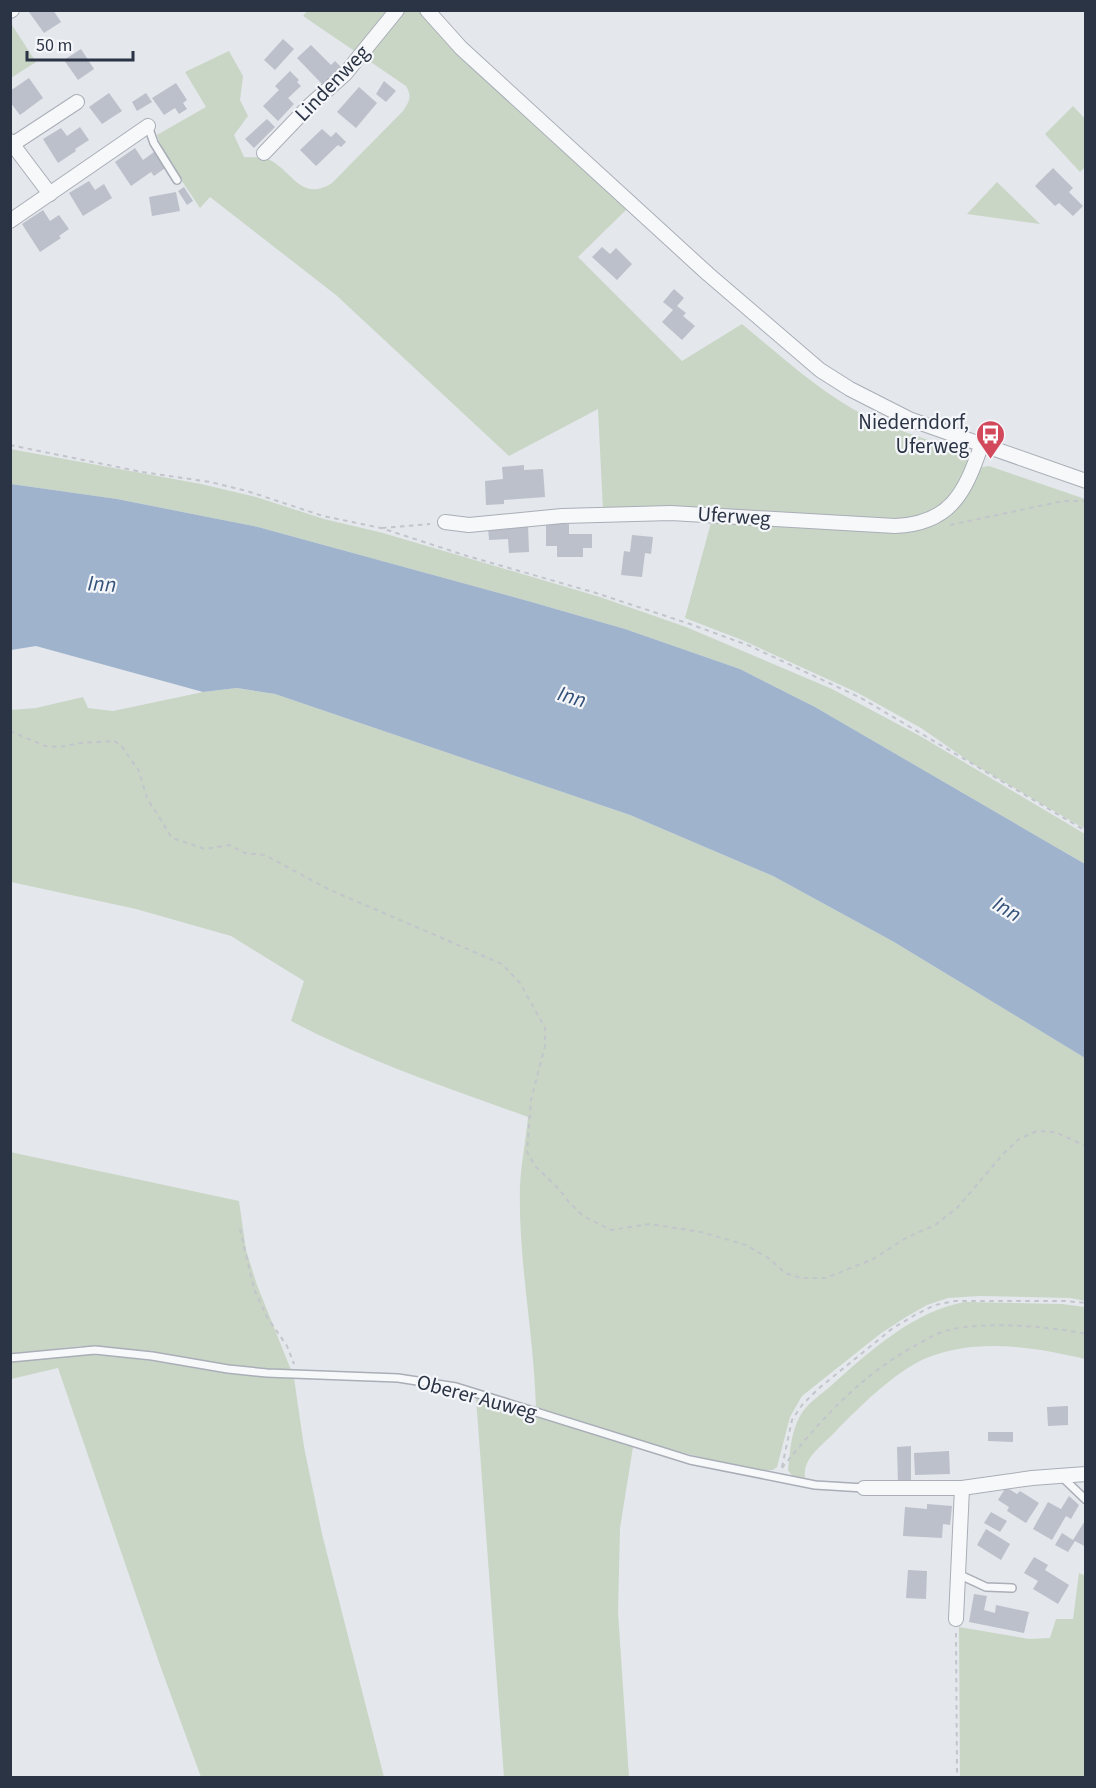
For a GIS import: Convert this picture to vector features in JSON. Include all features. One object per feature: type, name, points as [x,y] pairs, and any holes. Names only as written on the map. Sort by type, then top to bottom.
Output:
[{"type":"street","name":"Lindenweg","points":[[264,153],[309,106],[345,74],[397,10]]},
{"type":"street","points":[[427,10],[461,48],[708,274],[820,370],[909,419],[1086,482]]},
{"type":"street","points":[[50,194],[11,144],[77,102]]},
{"type":"street","points":[[10,221],[148,126]]},
{"type":"street","name":"Uferweg","points":[[445,522],[469,525],[562,516],[671,513],[895,526],[918,524],[934,518],[953,504],[972,473],[981,446]]},
{"type":"street","points":[[864,1488],[962,1488],[1086,1474]]},
{"type":"street","points":[[956,1619],[962,1488]]},
{"type":"lane","points":[[148,126],[154,144],[177,180]]},
{"type":"lane","name":"Oberer Auweg","points":[[10,1358],[95,1350],[152,1356],[228,1370],[298,1375],[398,1377],[456,1387],[690,1460],[816,1485],[864,1488]]},
{"type":"lane","points":[[1061,1476],[1086,1500]]},
{"type":"lane","points":[[958,1574],[986,1587],[1012,1588]]},
{"type":"path","points":[[10,445],[120,468],[210,482],[277,500],[323,516],[381,528],[464,555],[596,593],[750,646],[850,693],[902,721],[960,758],[1086,831]]},
{"type":"path","points":[[944,527],[1063,501],[1086,501]]},
{"type":"path","points":[[381,528],[445,522]]},
{"type":"path","points":[[10,731],[45,746],[60,747],[114,741],[121,745],[139,771],[147,798],[172,838],[205,849],[229,845],[245,853],[265,855],[328,889],[502,964],[520,983],[545,1028],[545,1046],[531,1100],[527,1152],[535,1166],[583,1216],[611,1230],[650,1224],[701,1232],[746,1245],[770,1259],[785,1273],[801,1278],[825,1278],[873,1260],[906,1238],[935,1225],[957,1208],[1004,1153],[1019,1139],[1037,1131],[1055,1132],[1086,1146]]},
{"type":"path","points":[[240,1229],[254,1289],[267,1317],[287,1346],[298,1375]]},
{"type":"path","points":[[1086,1303],[955,1301],[935,1305],[915,1315],[893,1328],[818,1389],[802,1405],[792,1420],[781,1469],[817,1424],[871,1374],[899,1354],[947,1330],[976,1325],[1086,1334]]},
{"type":"path","points":[[956,1619],[957,1778]]},
{"type":"green space","points":[[308,10],[420,11],[432,25],[628,208],[578,257],[682,361],[742,324],[803,374],[851,408],[880,422],[966,455],[969,468],[950,503],[917,521],[603,510],[598,409],[509,456],[336,295],[210,197],[200,208],[164,154],[157,135],[206,107],[185,72],[229,51],[243,76],[240,100],[248,116],[234,135],[244,157],[268,159],[304,187],[321,188],[332,183],[403,111],[410,96],[406,86],[303,16]]},
{"type":"green space","points":[[10,22],[36,62],[11,78],[10,78]]},
{"type":"green space","points":[[1073,106],[1085,119],[1085,167],[1080,172],[1045,134]]},
{"type":"green space","points":[[997,182],[1040,224],[967,214]]},
{"type":"green space","points":[[10,449],[201,484],[256,497],[324,519],[383,533],[600,597],[686,627],[832,689],[920,736],[1085,834],[1085,864],[815,707],[740,669],[625,629],[258,527],[117,499],[11,484]]},
{"type":"green space","points":[[989,466],[1085,499],[1085,829],[973,764],[921,728],[858,693],[742,640],[685,618],[712,519],[931,524],[982,467]]},
{"type":"green space","points":[[237,688],[275,694],[630,815],[773,876],[894,942],[1085,1058],[1085,1301],[1070,1298],[979,1296],[948,1298],[927,1305],[880,1334],[802,1396],[790,1417],[777,1467],[773,1470],[755,1471],[646,1443],[536,1408],[520,1214],[521,1177],[528,1117],[378,1061],[291,1021],[304,981],[231,936],[136,909],[11,882],[10,710],[36,708],[83,697],[88,708],[113,711],[203,692]]},
{"type":"green space","points":[[10,1152],[239,1201],[246,1250],[257,1285],[291,1370],[240,1368],[103,1347],[80,1346],[11,1354]]},
{"type":"green space","points":[[965,1302],[1062,1304],[1085,1307],[1085,1359],[1025,1348],[984,1346],[944,1352],[924,1359],[901,1372],[877,1391],[820,1447],[807,1464],[805,1478],[793,1477],[788,1470],[791,1442],[797,1422],[807,1407],[862,1358],[894,1334],[928,1314]]},
{"type":"green space","points":[[76,1354],[131,1358],[239,1374],[294,1378],[304,1447],[322,1534],[384,1777],[201,1777],[58,1368],[11,1379],[11,1362]]},
{"type":"green space","points":[[476,1398],[501,1403],[633,1447],[620,1528],[618,1612],[629,1777],[504,1777]]},
{"type":"green space","points":[[1079,1573],[1086,1576],[1085,1777],[960,1777],[959,1627],[1029,1639],[1050,1638],[1056,1619],[1073,1619]]},
{"type":"water","name":"Inn","points":[[11,484],[117,499],[258,527],[528,601],[625,629],[740,669],[815,707],[1085,864],[1085,1058],[894,942],[773,876],[630,815],[275,694],[237,688],[203,692],[36,646],[11,650]]},
{"type":"building","points":[[31,10],[53,10],[61,22],[44,33],[29,12]]},
{"type":"building","points":[[283,39],[294,49],[275,70],[264,60]]},
{"type":"building","points":[[311,45],[331,65],[335,61],[342,68],[322,84],[297,58]]},
{"type":"building","points":[[81,49],[94,69],[78,80],[64,60]]},
{"type":"building","points":[[290,71],[299,80],[297,82],[301,86],[288,98],[294,104],[278,121],[263,106],[279,90],[275,86]]},
{"type":"building","points":[[29,78],[43,98],[20,115],[10,102],[10,91]]},
{"type":"building","points":[[384,81],[396,91],[386,102],[376,94]]},
{"type":"building","points":[[176,83],[187,100],[183,103],[187,109],[179,114],[175,108],[164,115],[152,98]]},
{"type":"building","points":[[359,87],[377,103],[356,128],[337,112]]},
{"type":"building","points":[[109,93],[122,111],[102,124],[89,107]]},
{"type":"building","points":[[146,93],[152,102],[137,111],[132,102]]},
{"type":"building","points":[[267,119],[275,127],[254,148],[245,139]]},
{"type":"building","points":[[80,127],[89,140],[58,163],[43,139],[61,128],[67,136]]},
{"type":"building","points":[[322,129],[331,137],[336,132],[346,142],[341,147],[338,145],[316,166],[300,150]]},
{"type":"building","points":[[135,148],[143,160],[154,152],[165,168],[154,176],[151,172],[131,186],[115,162]]},
{"type":"building","points":[[1053,168],[1073,188],[1069,192],[1083,206],[1073,216],[1059,203],[1055,206],[1035,186]]},
{"type":"building","points":[[89,181],[95,190],[104,184],[112,198],[83,216],[69,193]]},
{"type":"building","points":[[184,187],[193,201],[187,205],[178,191]]},
{"type":"building","points":[[176,192],[180,211],[152,216],[149,197]]},
{"type":"building","points":[[43,210],[50,221],[59,215],[69,229],[59,236],[61,238],[40,252],[22,224]]},
{"type":"building","points":[[602,247],[610,254],[616,248],[632,264],[617,280],[592,257]]},
{"type":"building","points":[[674,289],[684,298],[677,306],[686,313],[683,316],[695,326],[682,340],[662,322],[673,310],[663,302]]},
{"type":"building","points":[[524,465],[524,470],[543,469],[545,497],[504,500],[504,504],[486,505],[485,481],[503,479],[502,467]]},
{"type":"building","points":[[546,524],[569,524],[569,534],[592,534],[592,548],[583,548],[583,557],[557,557],[557,546],[546,546]]},
{"type":"building","points":[[528,525],[529,552],[509,553],[508,539],[489,540],[488,527]]},
{"type":"building","points":[[632,535],[653,537],[651,554],[645,553],[642,577],[621,575],[624,551],[630,552]]},
{"type":"building","points":[[1068,1406],[1068,1425],[1048,1426],[1047,1407]]},
{"type":"building","points":[[988,1432],[1013,1432],[1013,1442],[988,1441]]},
{"type":"building","points":[[911,1446],[911,1484],[898,1484],[897,1447]]},
{"type":"building","points":[[949,1451],[950,1474],[915,1475],[914,1453]]},
{"type":"building","points":[[1006,1487],[1017,1494],[1020,1491],[1039,1503],[1026,1523],[1007,1511],[1009,1507],[998,1500]]},
{"type":"building","points":[[1069,1496],[1079,1505],[1071,1519],[1066,1516],[1052,1540],[1033,1529],[1048,1502],[1061,1509]]},
{"type":"building","points":[[927,1504],[952,1506],[950,1525],[943,1524],[942,1538],[903,1536],[905,1507],[927,1509]]},
{"type":"building","points":[[991,1512],[1007,1521],[1000,1532],[984,1523]]},
{"type":"building","points":[[1086,1519],[1086,1547],[1075,1541],[1068,1552],[1055,1545],[1062,1533],[1073,1540]]},
{"type":"building","points":[[986,1529],[1010,1544],[1001,1560],[977,1545]]},
{"type":"building","points":[[1034,1557],[1048,1565],[1045,1570],[1069,1585],[1058,1604],[1033,1589],[1038,1581],[1024,1573]]},
{"type":"building","points":[[908,1570],[927,1571],[926,1599],[906,1598]]},
{"type":"building","points":[[974,1594],[987,1596],[984,1610],[995,1613],[996,1605],[1029,1612],[1024,1633],[969,1622]]},
{"type":"place","name":"Niederndorf, Uferweg","points":[[990,460]]}]
